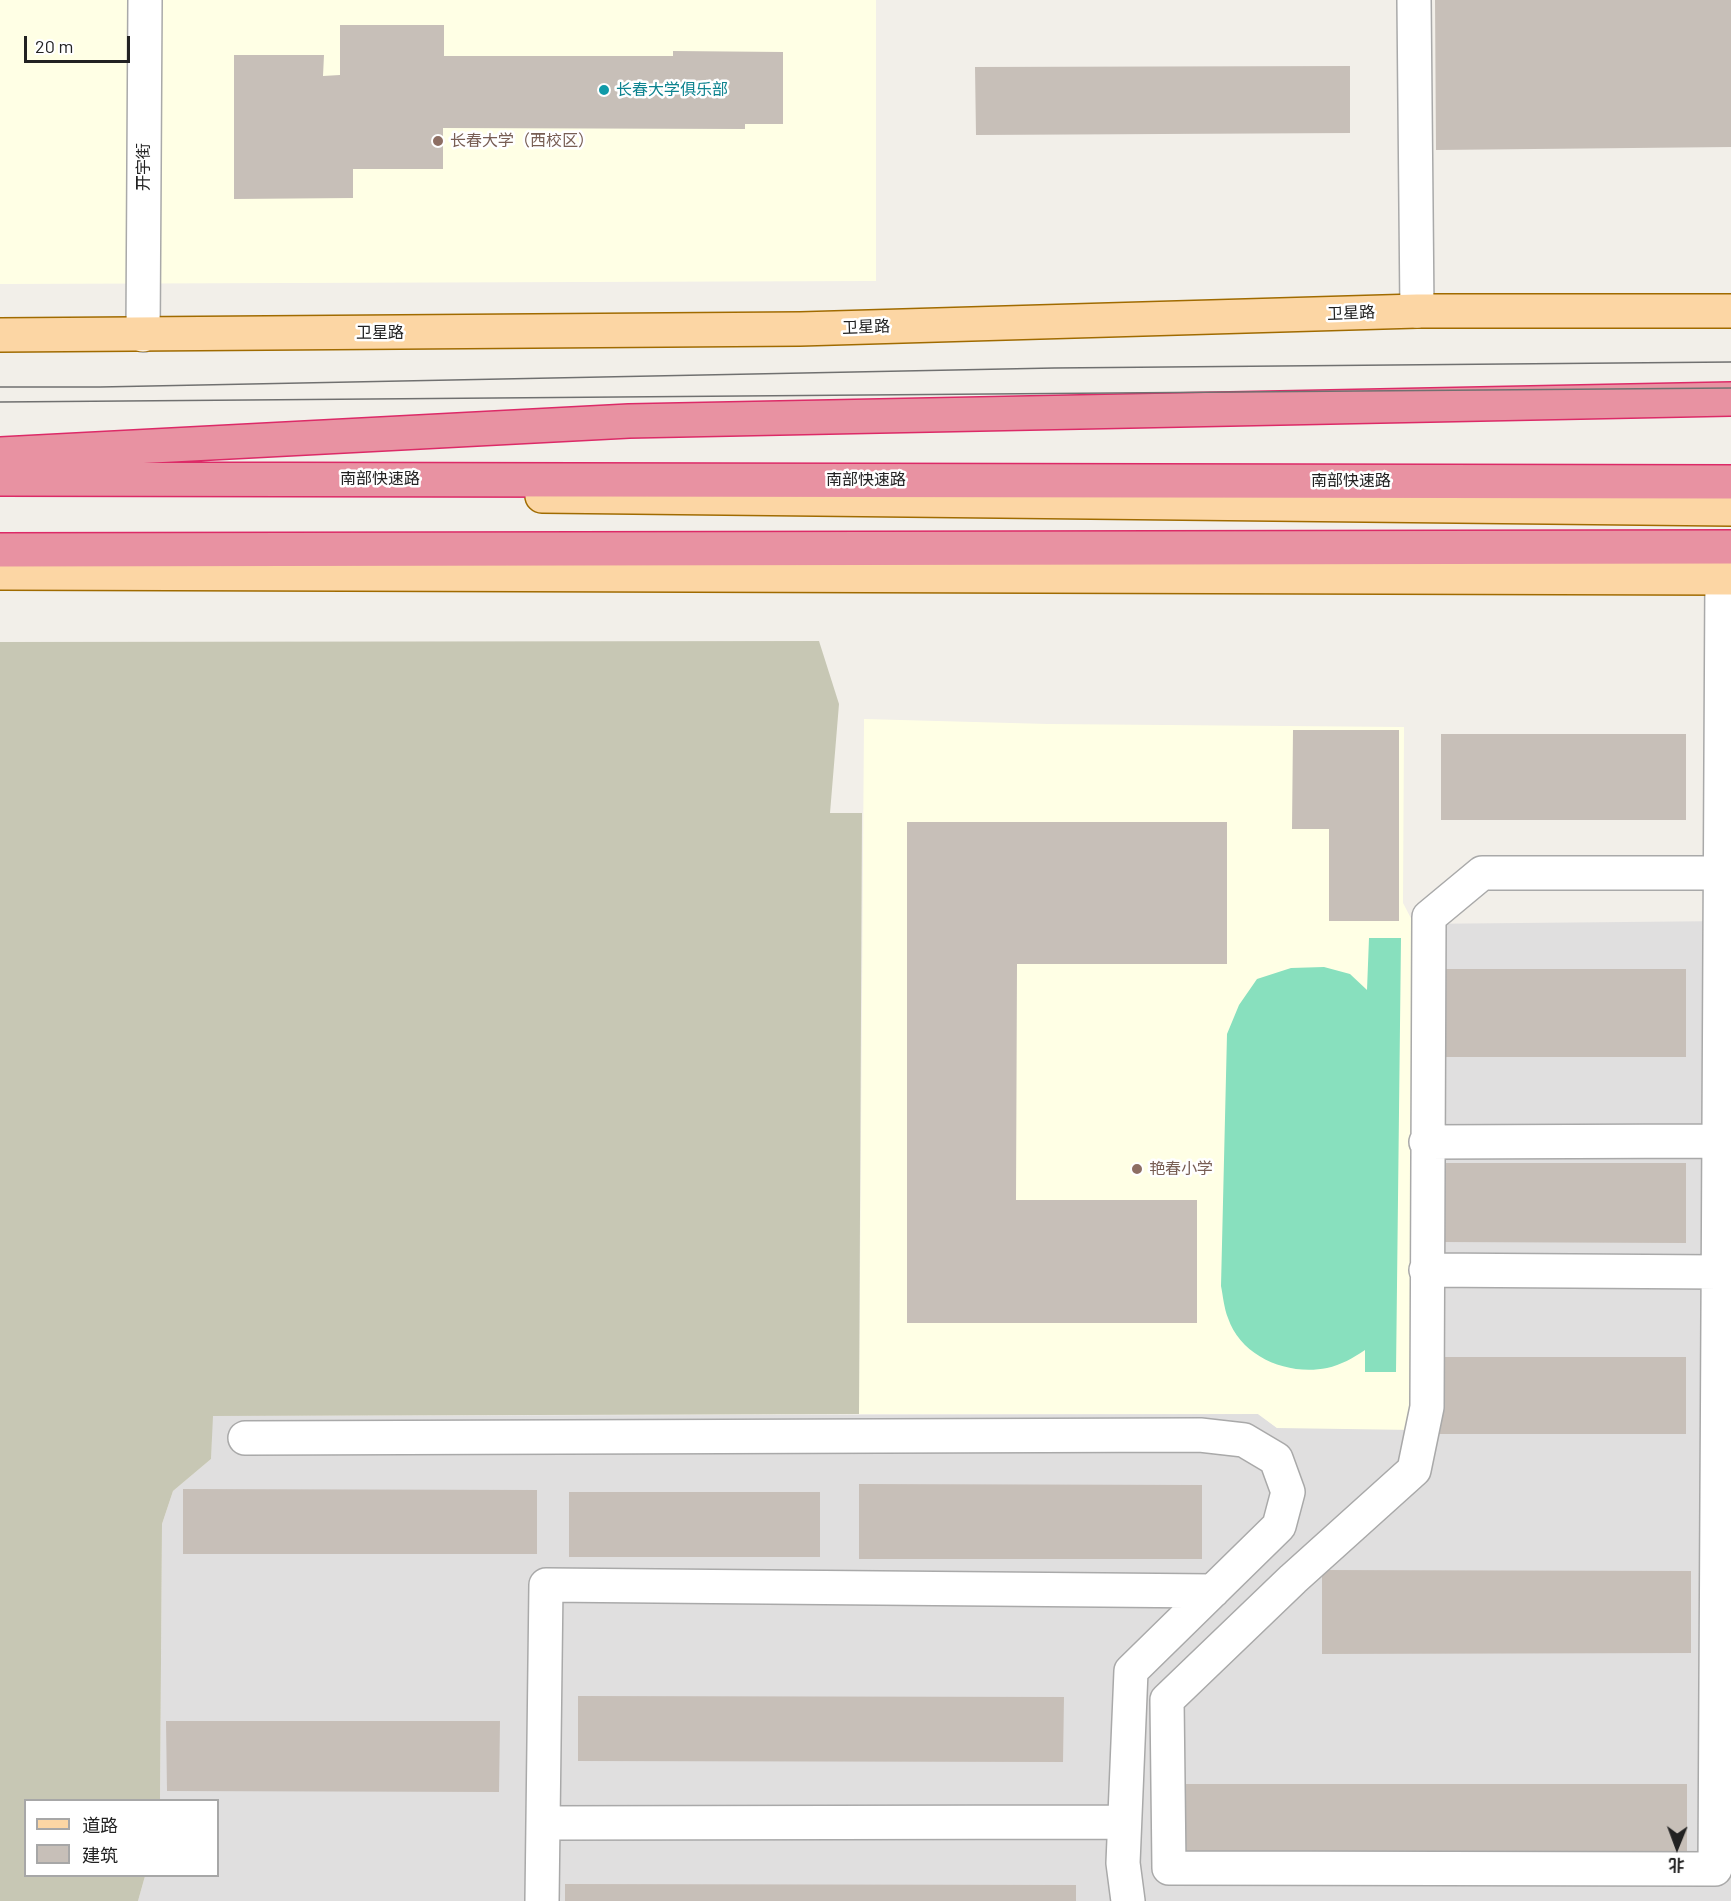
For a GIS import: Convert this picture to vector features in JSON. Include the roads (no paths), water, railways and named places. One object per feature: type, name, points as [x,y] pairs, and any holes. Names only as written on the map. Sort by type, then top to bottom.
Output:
[{"type":"highway","points":[[0,454],[629,421],[1731,399]]},
{"type":"highway","name":"南部快速路","points":[[0,479],[1731,482]]},
{"type":"highway","points":[[0,550],[1731,547]]},
{"type":"main road","name":"卫星路","points":[[0,335],[800,329],[1417,311],[1731,311]]},
{"type":"main road","points":[[0,490],[1731,509]]},
{"type":"main road","points":[[0,573],[1726,578]]},
{"type":"street","name":"开宇街","points":[[143,334],[146,0]]},
{"type":"street","points":[[1414,0],[1417,311]]},
{"type":"street","points":[[1720,873],[1482,873],[1429,917],[1426,1407],[1414,1470],[1293,1579],[1167,1700],[1169,1868],[1715,1869],[1720,873],[1726,578]]},
{"type":"street","points":[[1426,1142],[1719,1141]]},
{"type":"street","points":[[1426,1270],[1718,1272]]},
{"type":"street","points":[[245,1438],[1200,1435],[1244,1440],[1276,1459],[1288,1492],[1279,1526],[1131,1671],[1123,1863],[1128,1901]]},
{"type":"street","points":[[542,1901],[546,1585],[1213,1591]]},
{"type":"street","points":[[543,1823],[1125,1822]]},
{"type":"tram line","points":[[0,387],[100,387],[1054,368],[1731,362]]},
{"type":"tram line","points":[[0,402],[1731,388]]},
{"type":"place","name":"长春大学俱乐部","points":[[604,90]]},
{"type":"place","name":"长春大学（西校区）","points":[[438,141]]},
{"type":"place","name":"艳春小学","points":[[1137,1169]]}]
